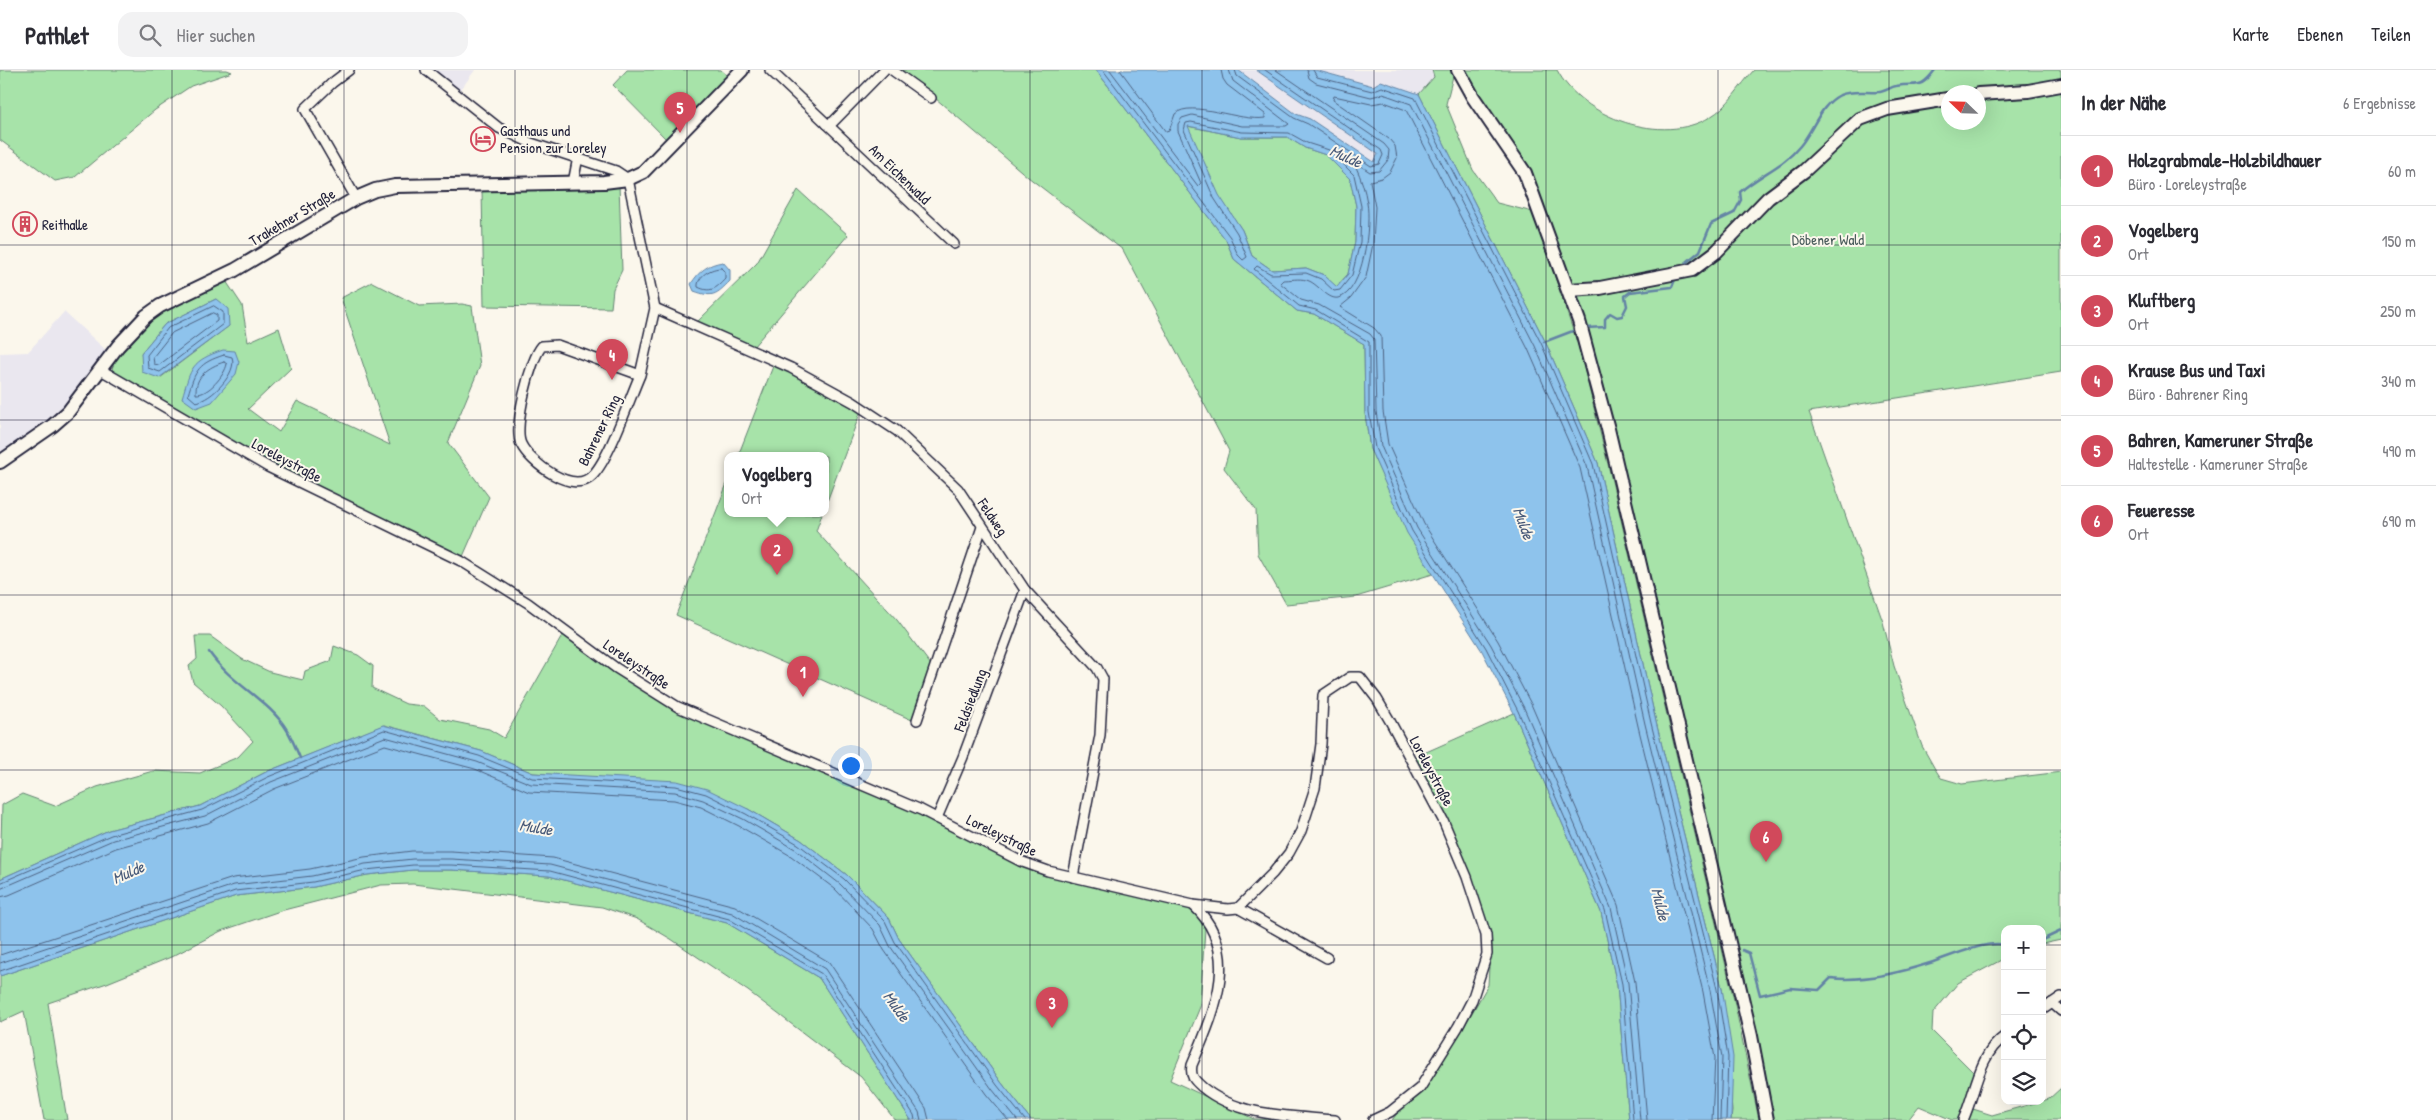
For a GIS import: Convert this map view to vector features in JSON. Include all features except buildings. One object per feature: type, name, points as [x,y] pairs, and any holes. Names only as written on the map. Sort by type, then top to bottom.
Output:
[{"type":"street","points":[[349,70],[332,83],[305,109],[356,198]]},
{"type":"street","points":[[426,70],[498,128],[531,142],[616,171],[628,179],[643,172],[742,70]]},
{"type":"street","name":"Am Eichenwald","points":[[770,70],[954,244]]},
{"type":"street","points":[[827,124],[833,122],[884,70]]},
{"type":"street","points":[[892,70],[931,98]]},
{"type":"street","points":[[1458,70],[1478,104],[1526,173],[1579,321],[1610,438],[1752,1036],[1767,1120]]},
{"type":"street","points":[[1986,94],[2028,91],[2061,85]]},
{"type":"street","points":[[1569,290],[1600,288],[1676,274],[1704,263],[1768,198],[1804,171],[1860,118],[1888,109],[1941,100]]},
{"type":"street","points":[[573,182],[578,157]]},
{"type":"street","name":"Trakehner Straße","points":[[0,462],[38,436],[68,412],[131,331],[146,316],[160,306],[235,270],[356,198],[374,190],[395,186],[614,182],[628,179]]},
{"type":"street","name":"Bahrener Ring","points":[[628,179],[655,308],[640,375],[615,433],[598,468],[591,477],[581,482],[568,481],[536,465],[527,455],[520,443],[518,426],[533,361],[542,346],[557,345],[640,375]]},
{"type":"street","name":"Feldweg","points":[[655,308],[791,368],[870,413],[897,431],[958,489],[1025,590],[1050,620],[1084,651],[1103,679],[1100,735],[1074,877]]},
{"type":"street","name":"Loreleystraße","points":[[101,370],[268,467],[461,561],[528,604],[616,668],[678,707],[936,818],[1020,861],[1074,877],[1193,905],[1228,909],[1238,908],[1326,958]]},
{"type":"street","points":[[917,720],[982,526]]},
{"type":"street","name":"Feldsiedlung","points":[[936,818],[962,758],[1025,590]]},
{"type":"street","name":"Loreleystraße","points":[[1238,908],[1273,873],[1289,852],[1304,824],[1315,788],[1318,768],[1323,695],[1350,677],[1360,677],[1377,699],[1390,721],[1443,820],[1467,877],[1486,935],[1487,954],[1472,1000],[1458,1027],[1420,1088],[1390,1112],[1373,1120]]},
{"type":"street","points":[[1193,905],[1212,926],[1218,940],[1221,963],[1219,988],[1214,1010],[1191,1073],[1194,1080],[1212,1095],[1238,1107],[1254,1111],[1335,1120]]},
{"type":"street","points":[[2046,1008],[2061,996]]},
{"type":"street","points":[[2052,1004],[2061,1011]]},
{"type":"street","points":[[1963,1120],[1983,1064],[1992,1048],[2001,1040]]},
{"type":"shaded area","points":[[432,70],[475,70],[459,92]]},
{"type":"shaded area","points":[[1238,70],[1256,70],[1379,154],[1374,162],[1310,119],[1296,114]]},
{"type":"shaded area","points":[[1315,70],[1432,70],[1434,77],[1419,94],[1381,81],[1373,86]]},
{"type":"shaded area","points":[[64,312],[107,351],[69,408],[0,456],[0,353],[28,352]]},
{"type":"green space","points":[[0,70],[227,70],[232,72],[191,86],[155,110],[75,177],[55,181],[0,140]]},
{"type":"green space","points":[[627,70],[721,70],[729,77],[667,140],[613,85]]},
{"type":"green space","points":[[902,70],[1096,70],[1226,240],[1234,259],[1297,311],[1314,314],[1364,344],[1365,413],[1370,449],[1389,491],[1433,574],[1356,597],[1286,604],[1258,554],[1256,510],[1224,468],[1229,451],[1123,250],[1028,177]]},
{"type":"green space","points":[[1432,70],[1453,70],[1454,72],[1446,104],[1473,170],[1497,203],[1533,212],[1579,348],[1734,1000],[1759,1120],[1731,1120],[1732,1111],[1722,988],[1656,722],[1598,463],[1545,341],[1419,94],[1434,77]]},
{"type":"green space","name":"Döbener Wald","points":[[1463,70],[1557,70],[1569,87],[1585,102],[1604,114],[1648,128],[1670,129],[1691,125],[1710,117],[1728,102],[1754,70],[2061,70],[2061,372],[1809,412],[1883,622],[1894,666],[1922,746],[1941,778],[1962,784],[2061,772],[2061,940],[2046,943],[2046,925],[2001,925],[2001,960],[1958,983],[1933,1013],[1932,1031],[1976,1075],[1970,1108],[1992,1115],[2028,1105],[2046,1105],[2046,1100],[2061,1088],[2061,1120],[1952,1120],[1919,1106],[1908,1120],[1772,1120],[1761,1052],[1570,280],[1535,184]]},
{"type":"green space","points":[[1187,126],[1241,137],[1287,137],[1305,148],[1326,155],[1350,179],[1356,206],[1355,242],[1348,274],[1336,287],[1324,275],[1306,268],[1272,270],[1252,256],[1242,230],[1219,196]]},
{"type":"green space","points":[[619,185],[622,270],[613,289],[611,308],[484,306],[482,189]]},
{"type":"green space","points":[[798,190],[848,235],[753,347],[696,323],[757,263]]},
{"type":"green space","points":[[226,281],[242,305],[248,342],[279,328],[291,368],[248,409],[279,432],[297,401],[390,445],[341,298],[372,282],[419,306],[462,304],[472,306],[480,366],[448,443],[489,497],[461,561],[233,447],[121,378],[112,369],[116,356],[155,314]],"holes":[[[216,299],[229,326],[160,378],[141,353],[165,324]]]},
{"type":"green space","points":[[777,356],[864,403],[829,496],[829,452],[740,452]]},
{"type":"green space","points":[[724,491],[724,517],[821,517],[816,531],[897,620],[931,665],[912,720],[676,615]]},
{"type":"green space","points":[[565,631],[651,691],[939,817],[1063,878],[1206,913],[1200,1007],[1170,1080],[1254,1119],[1283,1120],[1031,1120],[1001,1082],[899,939],[889,918],[847,875],[801,840],[748,809],[629,780],[533,773],[481,751],[384,725],[266,772],[200,806],[109,830],[0,879],[2,805],[22,794],[55,806],[97,787],[153,771],[200,773],[238,757],[253,741],[221,706],[193,682],[189,666],[197,659],[195,636],[210,636],[242,659],[270,672],[303,680],[305,671],[331,661],[334,646],[358,655],[373,666],[372,688],[406,704],[424,706],[440,719],[489,729],[504,738]]},
{"type":"green space","points":[[1514,713],[1601,912],[1617,985],[1629,1120],[1392,1120],[1461,1032],[1488,985],[1491,932],[1415,757]]},
{"type":"green space","points":[[413,870],[451,870],[549,876],[727,923],[819,978],[911,1120],[895,1120],[861,1077],[748,991],[671,939],[637,919],[602,907],[413,884],[381,885],[280,911],[221,931],[171,957],[107,983],[48,1003],[67,1120],[44,1120],[24,1011],[0,1022],[0,976],[236,896],[314,887],[367,875]]},
{"type":"water","name":"Mulde","points":[[1096,70],[1238,70],[1296,114],[1310,119],[1374,162],[1378,154],[1256,70],[1315,70],[1373,86],[1381,81],[1419,94],[1545,341],[1598,463],[1656,722],[1722,988],[1733,1057],[1731,1120],[1629,1120],[1617,985],[1601,912],[1514,713],[1482,651],[1407,533],[1370,449],[1365,413],[1364,344],[1314,314],[1297,311],[1234,259],[1226,240]],"holes":[[[1188,126],[1241,137],[1287,137],[1305,148],[1326,155],[1350,179],[1356,206],[1355,242],[1348,274],[1337,287],[1324,275],[1306,268],[1272,270],[1252,256],[1242,230],[1219,195]]]},
{"type":"water","points":[[723,262],[730,270],[730,281],[714,294],[710,295],[694,291],[691,284],[697,275],[708,266]]},
{"type":"water","points":[[216,299],[228,309],[229,326],[159,378],[142,372],[141,353],[165,324]]},
{"type":"water","points":[[223,350],[235,351],[239,362],[236,374],[212,402],[196,408],[182,398],[190,373],[198,362]]},
{"type":"water","name":"Mulde","points":[[383,725],[481,751],[533,773],[677,781],[707,789],[748,809],[801,840],[847,875],[889,918],[899,939],[1001,1082],[1031,1120],[911,1120],[819,978],[727,923],[549,876],[451,870],[413,870],[367,875],[314,887],[236,896],[0,976],[0,879],[109,830],[200,806],[266,772]]},
{"type":"waterway","points":[[1682,266],[1700,251],[1711,224],[1734,213],[1741,200],[1740,192],[1794,153],[1822,111],[1833,99],[1849,93],[1881,92],[1896,86],[1918,84],[1930,77],[1935,70]]},
{"type":"waterway","points":[[1586,328],[1605,327],[1605,319],[1610,313],[1617,317],[1622,316],[1627,306],[1625,296],[1630,292],[1672,287],[1676,277]]},
{"type":"waterway","points":[[1544,342],[1578,329]]},
{"type":"waterway","points":[[209,652],[228,673],[279,719],[289,733],[300,758]]},
{"type":"waterway","points":[[2046,938],[2061,931]]},
{"type":"waterway","points":[[1742,950],[1749,953],[1760,995],[1790,988],[1819,990],[1831,978],[1856,979],[1881,976],[1918,967],[1978,947],[2001,944]]},
{"type":"place","name":"Bahren, Kameruner Straße","points":[[680,133]]},
{"type":"place","name":"Gasthaus und Pension zur Loreley","points":[[483,139]]},
{"type":"place","name":"Reithalle","points":[[25,224]]},
{"type":"place","name":"Krause Bus und Taxi","points":[[612,380]]},
{"type":"place","name":"Vogelberg","points":[[777,575]]},
{"type":"place","name":"Holzgrabmale-Holzbildhauer","points":[[803,697]]},
{"type":"place","name":"Feueresse","points":[[1766,862]]},
{"type":"place","name":"Kluftberg","points":[[1052,1028]]}]
